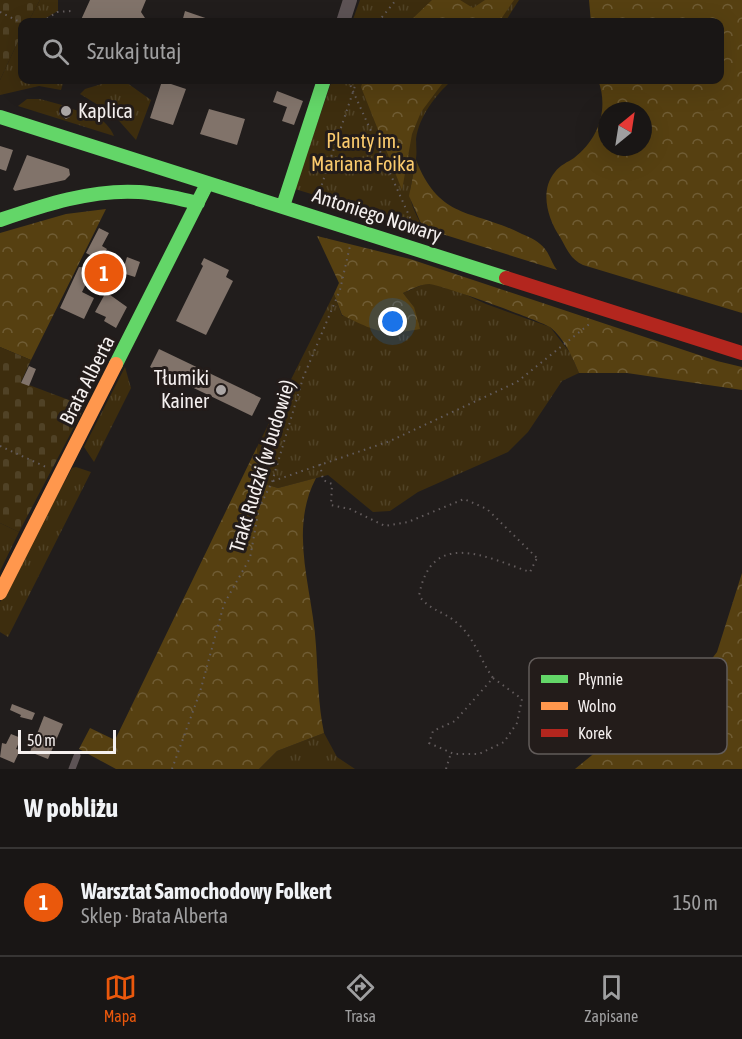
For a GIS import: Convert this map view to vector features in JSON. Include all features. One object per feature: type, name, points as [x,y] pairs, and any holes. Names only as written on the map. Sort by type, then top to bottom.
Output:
[{"type":"street","points":[[344,18],[350,0]]},
{"type":"street","points":[[283,206],[323,84]]},
{"type":"street","name":"Antoniego Nowary","points":[[0,117],[742,353]]},
{"type":"street","name":"Brata Alberta","points":[[0,593],[207,184]]},
{"type":"street","points":[[0,220],[48,205],[104,194],[139,192],[198,203]]},
{"type":"lane","points":[[72,769],[77,756]]},
{"type":"path","points":[[381,18],[396,0]]},
{"type":"path","points":[[48,18],[57,12],[71,11]]},
{"type":"path","points":[[0,12],[18,21]]},
{"type":"path","points":[[351,84],[416,231]]},
{"type":"path","points":[[317,200],[356,84]]},
{"type":"path","name":"Trakt Rudzki (w budowie)","points":[[172,769],[200,692],[224,604],[250,558],[259,508],[272,482],[291,412],[340,290],[351,238]]},
{"type":"path","points":[[272,482],[390,441],[517,382],[599,316]]},
{"type":"path","points":[[0,446],[62,474]]},
{"type":"path","points":[[320,464],[323,480],[332,484],[331,505],[350,509],[385,526],[408,522],[464,499],[488,509],[538,559],[530,572],[473,552],[452,552],[432,564],[422,579],[419,596],[429,609],[456,622],[463,628],[475,642],[482,662],[494,678],[522,699],[517,723],[504,742],[479,754],[451,753],[429,743],[433,731],[455,721],[494,678]]},
{"type":"path","points":[[446,769],[451,753]]},
{"type":"green space","points":[[0,0],[40,0],[30,18],[18,18],[18,42],[0,80]]},
{"type":"green space","points":[[40,0],[58,0],[58,11],[46,18],[30,18]]},
{"type":"green space","points":[[360,0],[519,0],[508,18],[353,18]]},
{"type":"green space","points":[[432,0],[460,0],[473,8],[485,0],[514,0],[502,18],[413,18]]},
{"type":"green space","points":[[589,0],[742,0],[742,313],[583,265],[567,250],[552,222],[547,205],[547,188],[557,170],[583,150],[598,126],[598,156],[652,156],[652,102],[602,101],[599,84],[724,84],[724,18],[591,18]]},
{"type":"green space","points":[[18,42],[18,84],[63,84],[61,90],[39,86],[0,95],[0,80]]},
{"type":"green space","points":[[102,84],[129,84],[151,100],[136,140],[113,114],[80,94],[85,89]]},
{"type":"green space","name":"Planty im. Mariana Foika","points":[[331,84],[448,84],[429,106],[416,139],[416,156],[410,193],[423,228],[295,189]]},
{"type":"green space","points":[[362,84],[442,84],[421,112],[412,134],[402,190],[361,87]]},
{"type":"green space","points":[[27,99],[40,99],[62,105],[59,114],[65,119],[70,117],[72,109],[91,115],[107,124],[114,136],[18,106]]},
{"type":"green space","points":[[416,160],[425,180],[447,204],[535,240],[545,249],[557,270],[423,228],[409,196]]},
{"type":"green space","points":[[106,209],[31,360],[0,347],[0,233],[66,214]]},
{"type":"green space","points":[[317,236],[410,259],[717,361],[742,367],[742,390],[627,373],[579,373],[564,342],[550,327],[436,285],[419,286],[403,293],[414,307],[420,329],[388,332],[371,328],[342,315],[334,294],[339,283]]},
{"type":"green space","points":[[427,283],[449,287],[486,304],[550,327],[571,354],[579,373],[562,381],[528,432],[508,452],[418,492],[390,511],[373,512],[328,475],[278,488],[258,482],[257,447],[334,294],[342,316],[414,307],[403,293]]},
{"type":"green space","points":[[0,347],[31,360],[21,382],[85,406],[19,532],[0,523]]},
{"type":"green space","points":[[125,367],[131,388],[94,462],[84,447]]},
{"type":"green space","points":[[257,447],[258,482],[278,488],[316,478],[308,498],[303,540],[324,733],[277,751],[259,769],[116,769],[79,749],[90,728],[115,740]]},
{"type":"green space","points":[[76,467],[91,472],[8,637],[0,632],[0,602],[72,468]]},
{"type":"green space","points":[[0,523],[19,532],[0,571]]},
{"type":"green space","points":[[742,573],[742,769],[575,769],[593,754],[727,754],[727,658],[712,658],[717,652]]},
{"type":"green space","points":[[324,733],[337,757],[355,769],[259,769],[277,751]]},
{"type":"building","points":[[90,0],[146,0],[141,12],[145,18],[82,18]]},
{"type":"building","points":[[185,11],[205,18],[183,18]]},
{"type":"building","points":[[161,84],[171,84],[186,89],[173,125],[150,118]]},
{"type":"building","points":[[277,91],[303,101],[294,125],[282,121],[287,107],[273,102]]},
{"type":"building","name":"Kaplica","points":[[62,105],[72,109],[70,117],[66,119],[59,114]]},
{"type":"building","points":[[209,109],[245,119],[237,145],[200,134]]},
{"type":"building","points":[[0,146],[13,150],[6,171],[0,169]]},
{"type":"building","points":[[27,155],[69,169],[70,175],[65,180],[15,191],[13,189]]},
{"type":"building","points":[[99,228],[109,233],[102,246],[107,249],[104,254],[100,252],[96,258],[86,253]]},
{"type":"building","points":[[127,257],[140,262],[135,277],[122,273]]},
{"type":"building","points":[[204,258],[229,270],[226,277],[233,281],[206,335],[176,321],[203,266],[201,264]]},
{"type":"building","points":[[79,267],[115,270],[115,280],[112,282],[89,278],[82,292],[94,298],[84,319],[60,308]]},
{"type":"building","points":[[106,292],[127,307],[116,328],[104,321],[106,317],[95,312]]},
{"type":"building","points":[[159,349],[261,398],[252,416],[150,367]]},
{"type":"building","points":[[29,366],[36,369],[29,386],[21,383]]},
{"type":"building","points":[[12,704],[35,713],[32,720],[20,717],[21,715],[10,710]]},
{"type":"building","points":[[44,716],[63,724],[48,759],[30,752]]},
{"type":"building","points":[[11,734],[21,738],[16,749],[20,750],[14,763],[0,757],[2,743],[6,744]]},
{"type":"traffic: fast","points":[[283,206],[323,84]]},
{"type":"traffic: fast","points":[[0,117],[506,278]]},
{"type":"traffic: fast","points":[[116,364],[207,184]]},
{"type":"traffic: fast","points":[[0,220],[51,204],[104,193],[146,193],[198,203]]},
{"type":"traffic: slow","points":[[0,593],[116,364]]},
{"type":"traffic: jam","points":[[506,278],[742,353]]},
{"type":"place","name":"Kaplica","points":[[66,111]]},
{"type":"place","name":"Warsztat Samochodowy Folkert","points":[[104,273]]},
{"type":"place","name":"Tłumiki Kainer","points":[[221,390]]}]
